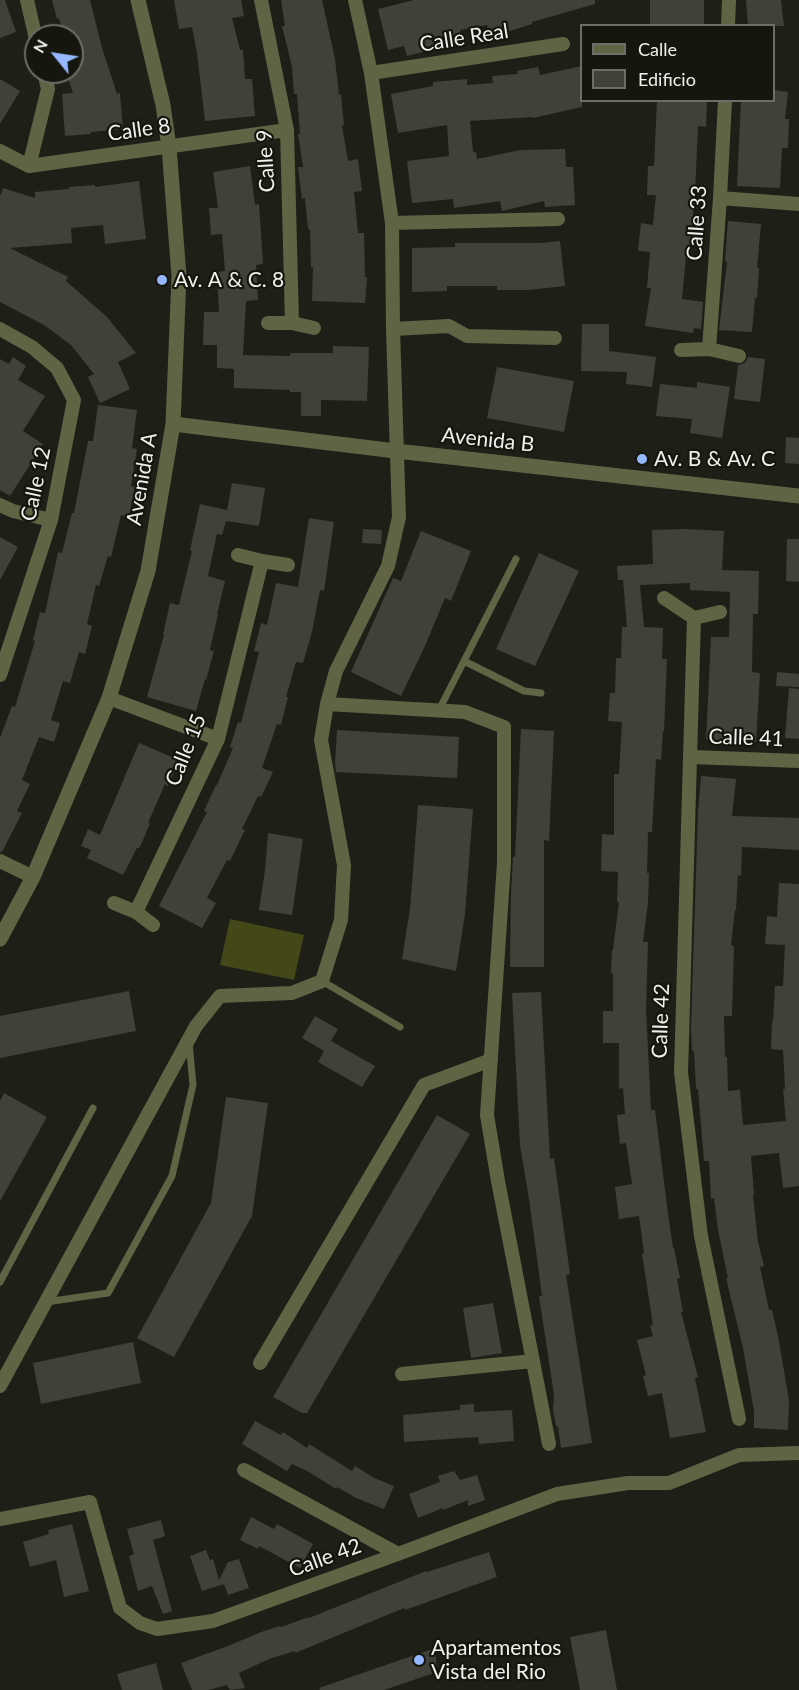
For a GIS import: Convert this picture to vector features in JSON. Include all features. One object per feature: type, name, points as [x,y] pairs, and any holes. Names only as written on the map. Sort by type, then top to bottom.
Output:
[{"type":"street","points":[[27,0],[33,24]]},
{"type":"street","name":"Avenida A","points":[[0,939],[33,877],[109,698],[148,571],[173,424],[179,276],[169,147],[162,105],[138,0]]},
{"type":"street","name":"Calle 9","points":[[261,0],[287,130],[292,323]]},
{"type":"street","points":[[0,1386],[196,1026],[220,996],[292,993],[322,981],[341,920],[345,865],[321,740],[336,671],[388,566],[399,517],[392,223],[371,73],[355,0]]},
{"type":"street","points":[[728,24],[729,0]]},
{"type":"street","name":"Calle Real","points":[[371,73],[563,44]]},
{"type":"street","points":[[0,151],[29,166],[48,89],[47,84]]},
{"type":"street","name":"Calle 33","points":[[709,349],[725,102]]},
{"type":"street","name":"Calle 8","points":[[29,166],[287,130]]},
{"type":"street","points":[[720,198],[799,204]]},
{"type":"street","points":[[392,223],[558,219]]},
{"type":"street","points":[[268,323],[292,323],[314,328]]},
{"type":"street","points":[[393,330],[449,326],[467,336],[555,338]]},
{"type":"street","name":"Calle 12","points":[[0,329],[32,347],[57,368],[74,400],[51,520],[0,675]]},
{"type":"street","points":[[681,350],[709,349],[739,356]]},
{"type":"street","name":"Avenida B","points":[[173,424],[396,452],[799,496]]},
{"type":"street","points":[[0,505],[13,511],[51,520]]},
{"type":"street","points":[[238,555],[288,565]]},
{"type":"street","name":"Calle 15","points":[[136,912],[218,739],[262,561]]},
{"type":"street","points":[[664,598],[694,618],[720,612]]},
{"type":"street","name":"Calle 42","points":[[694,618],[681,1072],[701,1236],[739,1419]]},
{"type":"street","points":[[109,698],[218,739]]},
{"type":"street","points":[[327,704],[465,711],[504,728],[504,863],[487,1115],[549,1444]]},
{"type":"street","name":"Calle 41","points":[[691,757],[799,761]]},
{"type":"street","points":[[0,861],[33,877]]},
{"type":"street","points":[[114,903],[136,912],[153,925]]},
{"type":"street","points":[[260,1364],[423,1085],[491,1060]]},
{"type":"street","points":[[402,1374],[533,1361]]},
{"type":"street","name":"Calle 42","points":[[0,1519],[90,1502],[120,1608],[140,1623],[157,1629],[213,1621],[557,1494],[628,1483],[669,1483],[739,1455],[799,1453]]},
{"type":"street","points":[[244,1470],[398,1554]]},
{"type":"lane","points":[[439,711],[516,559]]},
{"type":"lane","points":[[464,661],[524,691],[541,693]]},
{"type":"lane","points":[[322,981],[400,1027]]},
{"type":"lane","points":[[46,1302],[108,1293],[172,1176],[193,1086],[189,1040]]},
{"type":"lane","points":[[0,1282],[93,1108]]},
{"type":"green space","points":[[230,919],[304,935],[294,980],[220,965]]},
{"type":"building","points":[[0,0],[5,0],[16,32],[0,38]]},
{"type":"building","points":[[52,0],[90,0],[102,48],[117,94],[120,93],[123,129],[65,136],[62,94],[73,93],[70,84],[84,84],[84,24],[61,24],[59,18],[57,19]]},
{"type":"building","points":[[174,0],[241,0],[244,16],[232,18],[240,50],[243,50],[245,79],[252,79],[255,116],[205,121],[192,27],[179,29]]},
{"type":"building","points":[[281,0],[322,0],[335,59],[339,95],[341,94],[344,125],[342,125],[348,161],[358,159],[362,191],[354,192],[358,233],[364,233],[365,277],[367,277],[365,303],[312,301],[313,267],[311,267],[310,229],[308,229],[305,198],[302,199],[298,167],[303,167],[298,134],[300,134],[297,94],[294,94],[292,67],[282,26],[285,26]]},
{"type":"building","points":[[414,0],[595,0],[595,4],[532,22],[532,24],[507,32],[508,37],[490,41],[487,25],[460,30],[463,45],[407,56],[404,46],[388,50],[378,9]]},
{"type":"building","points":[[650,0],[704,0],[704,24],[650,24]]},
{"type":"building","points":[[746,0],[781,0],[784,26],[748,24]]},
{"type":"building","points":[[580,66],[582,107],[533,118],[470,121],[473,152],[476,152],[477,159],[520,150],[565,149],[566,167],[573,167],[575,205],[545,207],[544,201],[502,211],[500,201],[454,208],[453,199],[412,203],[407,161],[449,156],[447,125],[398,133],[391,94],[433,86],[433,82],[467,79],[467,85],[493,83],[492,76],[518,74],[517,71],[538,67],[540,75]]},
{"type":"building","points":[[0,79],[20,91],[0,124]]},
{"type":"building","points":[[775,90],[788,92],[785,119],[789,119],[788,148],[782,148],[780,188],[737,186],[741,102],[775,102]]},
{"type":"building","points":[[657,102],[707,102],[706,127],[698,126],[695,194],[682,299],[703,302],[701,329],[694,328],[693,333],[645,326],[651,288],[647,288],[650,252],[638,251],[641,223],[653,225],[656,195],[647,195],[648,166],[654,166]]},
{"type":"building","points":[[250,166],[255,205],[259,204],[263,264],[256,265],[258,300],[246,301],[243,355],[290,356],[290,353],[333,353],[333,346],[369,347],[367,401],[321,400],[321,416],[301,416],[301,392],[234,388],[234,369],[217,368],[217,345],[203,345],[204,312],[219,312],[217,272],[225,271],[222,234],[211,235],[209,208],[218,208],[213,172]]},
{"type":"building","points":[[139,181],[146,239],[105,244],[103,225],[71,228],[72,243],[10,248],[68,277],[66,281],[107,317],[136,353],[118,362],[130,389],[100,403],[88,377],[94,374],[71,345],[44,325],[0,302],[0,196],[3,188],[35,198],[35,192]]},
{"type":"building","points":[[728,221],[761,224],[757,298],[755,298],[752,332],[719,330],[727,262],[725,261]]},
{"type":"building","points":[[560,241],[565,286],[528,290],[497,290],[497,286],[447,286],[447,291],[412,292],[412,248],[455,247],[455,243]]},
{"type":"building","points":[[582,324],[609,324],[609,351],[656,357],[652,387],[626,384],[627,372],[581,371]]},
{"type":"building","points":[[13,357],[26,366],[18,380],[45,396],[23,431],[43,444],[10,496],[0,490],[0,359],[9,364]]},
{"type":"building","points":[[748,357],[765,359],[760,402],[734,399],[738,365],[745,363]]},
{"type":"building","points":[[497,367],[574,381],[564,432],[487,418]]},
{"type":"building","points":[[697,382],[730,387],[722,438],[690,433],[692,419],[656,416],[660,384],[697,388]]},
{"type":"building","points":[[98,405],[137,410],[132,448],[137,449],[131,486],[135,487],[129,517],[121,515],[111,557],[108,556],[99,586],[96,585],[87,624],[92,626],[85,654],[79,652],[70,683],[63,681],[51,720],[60,723],[54,742],[39,737],[22,780],[30,784],[17,811],[22,813],[0,852],[0,738],[12,706],[15,707],[35,641],[33,640],[40,612],[45,613],[58,552],[62,553],[72,513],[74,513],[88,441],[93,441]]},
{"type":"building","points":[[786,437],[799,438],[799,464],[785,463]]},
{"type":"building","points":[[232,483],[265,488],[259,526],[226,521],[222,535],[217,534],[208,576],[225,581],[210,650],[214,651],[196,711],[147,697],[170,603],[179,605],[200,504],[227,510]]},
{"type":"building","points":[[309,518],[334,522],[324,591],[320,590],[303,663],[296,662],[281,725],[277,724],[262,768],[273,772],[242,829],[245,830],[230,861],[227,860],[207,898],[216,903],[202,928],[159,906],[207,812],[204,811],[233,748],[230,747],[238,722],[241,723],[259,652],[254,651],[261,623],[267,625],[276,583],[298,587]]},
{"type":"building","points":[[363,529],[382,530],[381,544],[362,543]]},
{"type":"building","points":[[652,530],[724,531],[722,570],[759,571],[758,614],[753,614],[752,672],[760,673],[756,742],[706,740],[711,637],[729,637],[730,592],[690,590],[690,583],[640,585],[644,627],[663,628],[662,659],[667,659],[661,760],[656,759],[652,832],[648,832],[648,903],[643,942],[648,942],[646,1010],[651,1110],[655,1110],[673,1248],[680,1278],[677,1279],[683,1312],[681,1312],[698,1377],[695,1378],[706,1432],[670,1438],[662,1393],[648,1396],[643,1376],[646,1375],[637,1340],[653,1336],[650,1326],[653,1325],[642,1254],[644,1253],[639,1216],[619,1219],[615,1187],[632,1184],[626,1143],[620,1144],[617,1115],[625,1114],[623,1088],[619,1089],[619,1043],[603,1043],[603,1011],[613,1011],[613,973],[611,973],[619,902],[617,902],[618,872],[601,871],[602,834],[614,835],[614,774],[619,774],[622,722],[608,721],[610,693],[615,693],[616,658],[621,658],[622,627],[627,627],[623,580],[618,580],[617,566],[653,564]]},
{"type":"building","points":[[421,531],[471,551],[451,601],[445,598],[401,696],[351,672],[393,578],[401,581]]},
{"type":"building","points":[[0,537],[18,547],[0,580]]},
{"type":"building","points":[[787,539],[799,539],[799,582],[786,581]]},
{"type":"building","points":[[539,553],[579,571],[535,666],[496,649]]},
{"type":"building","points":[[777,672],[799,674],[799,687],[776,686]]},
{"type":"building","points":[[789,688],[799,689],[799,739],[785,738]]},
{"type":"building","points":[[521,729],[554,731],[549,841],[544,840],[544,967],[510,967],[511,894]]},
{"type":"building","points":[[337,730],[459,737],[457,778],[336,772]]},
{"type":"building","points":[[139,743],[179,760],[168,786],[165,784],[143,840],[123,875],[87,858],[91,850],[81,846],[88,829],[100,835]]},
{"type":"building","points":[[701,776],[736,779],[732,816],[799,818],[799,850],[742,847],[741,876],[738,875],[731,945],[734,946],[732,1016],[724,1016],[728,1091],[740,1090],[743,1125],[786,1121],[783,1050],[771,1049],[775,986],[783,986],[785,945],[765,944],[767,916],[777,917],[779,883],[799,884],[799,1186],[783,1188],[779,1153],[751,1156],[758,1242],[764,1266],[760,1267],[769,1310],[772,1310],[778,1336],[789,1400],[788,1430],[754,1428],[754,1411],[743,1348],[726,1278],[728,1278],[714,1198],[711,1199],[709,1161],[704,1161],[691,1027]]},
{"type":"building","points":[[418,805],[473,809],[465,914],[456,971],[402,959],[410,909]]},
{"type":"building","points":[[268,833],[303,839],[292,915],[259,910]]},
{"type":"building","points":[[129,991],[136,1031],[0,1058],[0,1016]]},
{"type":"building","points":[[541,992],[550,1159],[554,1158],[570,1274],[566,1275],[592,1443],[561,1448],[553,1409],[554,1395],[539,1296],[542,1296],[520,1145],[512,993]]},
{"type":"building","points":[[315,1016],[338,1029],[331,1041],[375,1066],[362,1087],[318,1062],[324,1051],[302,1038]]},
{"type":"building","points":[[4,1093],[47,1117],[0,1201],[0,1101]]},
{"type":"building","points":[[226,1097],[268,1103],[252,1216],[174,1357],[137,1338],[211,1203]]},
{"type":"building","points":[[437,1115],[470,1134],[307,1413],[302,1413],[273,1397]]},
{"type":"building","points":[[493,1303],[502,1353],[471,1358],[463,1308]]},
{"type":"building","points":[[133,1342],[141,1383],[41,1404],[33,1363]]},
{"type":"building","points":[[474,1404],[474,1412],[512,1410],[514,1441],[479,1444],[478,1437],[404,1442],[403,1415],[460,1410],[460,1405]]},
{"type":"building","points":[[255,1421],[281,1435],[283,1432],[307,1448],[309,1444],[352,1471],[355,1466],[374,1478],[394,1486],[384,1509],[356,1498],[337,1487],[336,1489],[292,1464],[287,1471],[242,1444]]},
{"type":"building","points":[[454,1471],[460,1480],[477,1475],[485,1500],[468,1506],[468,1500],[418,1518],[409,1494],[440,1482],[438,1476]]},
{"type":"building","points":[[251,1517],[274,1529],[277,1524],[313,1544],[300,1568],[259,1546],[258,1549],[240,1540]]},
{"type":"building","points":[[161,1520],[165,1536],[153,1540],[172,1611],[163,1614],[152,1586],[138,1591],[129,1556],[134,1554],[127,1529]]},
{"type":"building","points":[[72,1524],[89,1591],[64,1597],[56,1560],[30,1567],[23,1542],[49,1534],[48,1530]]},
{"type":"building","points":[[206,1550],[210,1560],[213,1559],[219,1580],[228,1562],[239,1559],[249,1588],[228,1595],[224,1584],[202,1591],[190,1556]]},
{"type":"building","points":[[489,1552],[497,1577],[405,1610],[404,1608],[295,1653],[295,1651],[269,1659],[239,1673],[245,1688],[230,1690],[227,1685],[208,1690],[192,1690],[181,1663],[261,1632],[309,1618],[426,1571]]},
{"type":"building","name":"Apartamentos Vista del Rio","points":[[606,1630],[617,1690],[580,1690],[570,1637]]},
{"type":"building","name":"Apartamentos Vista del Rio","points":[[435,1648],[437,1672],[384,1690],[320,1690],[319,1688]]},
{"type":"building","points":[[156,1663],[163,1690],[122,1690],[117,1674]]},
{"type":"place","name":"Av. A & C. 8","points":[[162,280]]},
{"type":"place","name":"Av. B & Av. C","points":[[642,459]]},
{"type":"place","name":"Apartamentos Vista del Rio","points":[[419,1660]]}]
